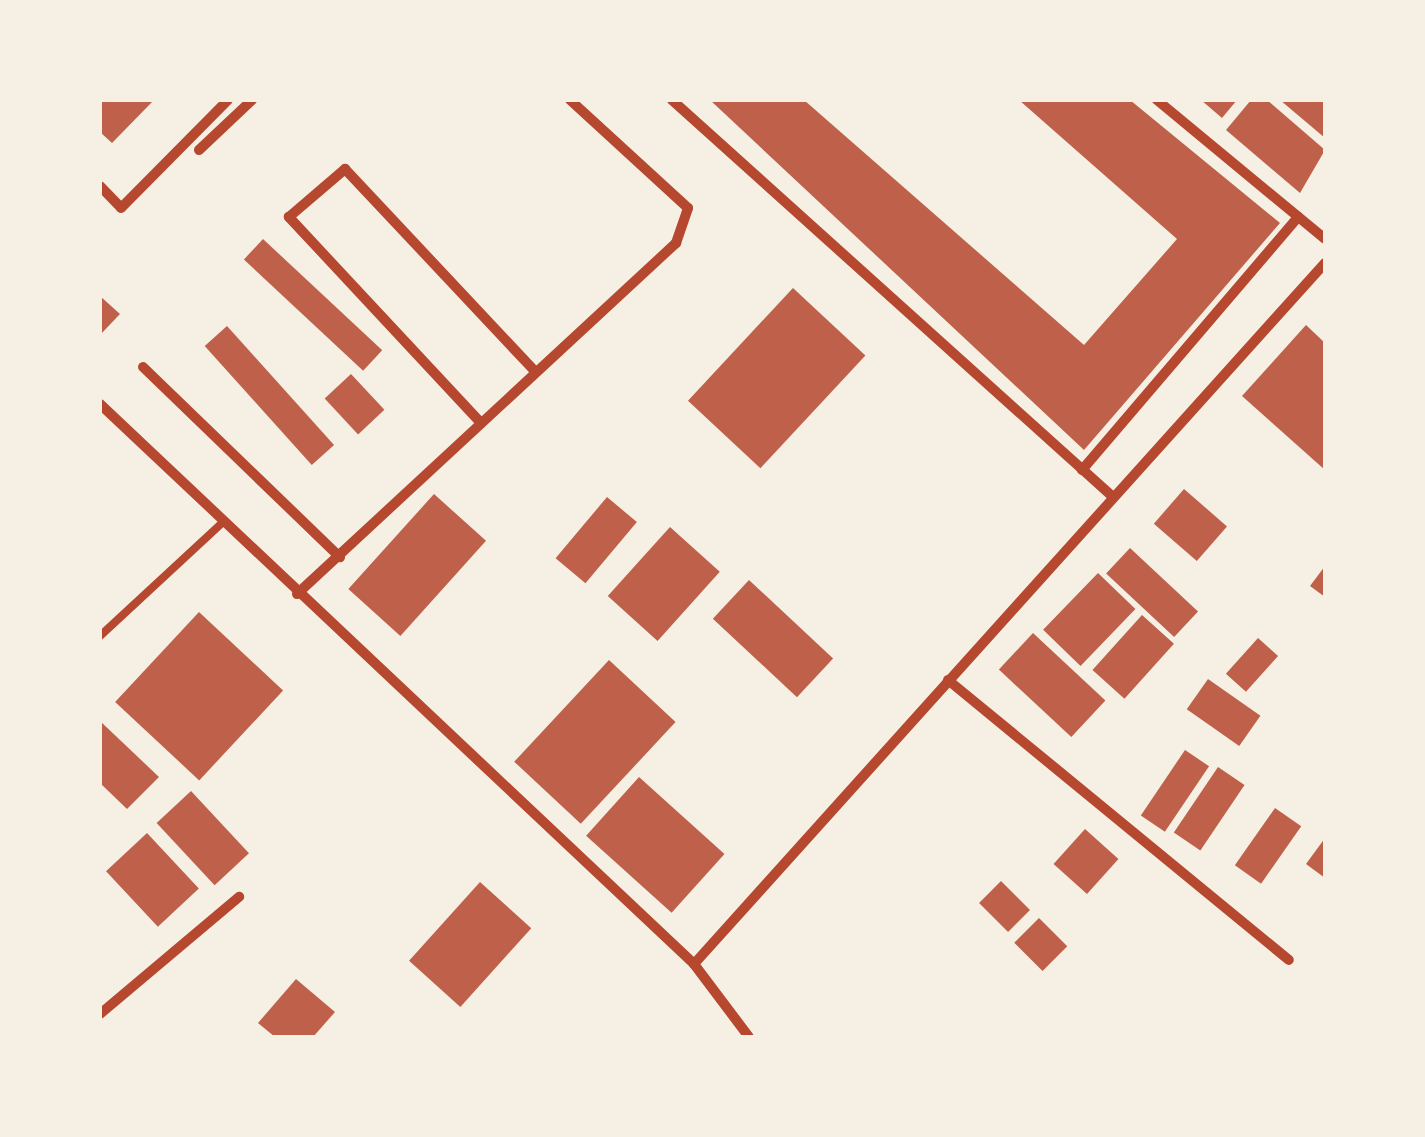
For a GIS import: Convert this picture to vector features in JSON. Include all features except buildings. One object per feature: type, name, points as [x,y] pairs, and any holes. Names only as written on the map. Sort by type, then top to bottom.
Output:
[{"type":"street","points":[[100,186],[121,208],[228,100]]},
{"type":"street","points":[[199,150],[252,100]]},
{"type":"street","points":[[296,594],[676,243],[688,208],[570,100]]},
{"type":"street","points":[[672,100],[1113,498]]},
{"type":"street","points":[[1157,100],[1325,239]]},
{"type":"street","points":[[482,423],[289,217],[345,169],[535,371]]},
{"type":"street","points":[[1082,470],[1298,217]]},
{"type":"street","points":[[694,964],[1325,263]]},
{"type":"street","points":[[143,367],[340,557]]},
{"type":"street","points":[[100,404],[221,524],[694,964],[749,1037]]},
{"type":"street","points":[[948,680],[1288,960]]},
{"type":"street","points":[[100,1014],[238,897]]},
{"type":"lane","points":[[100,636],[221,524]]}]
